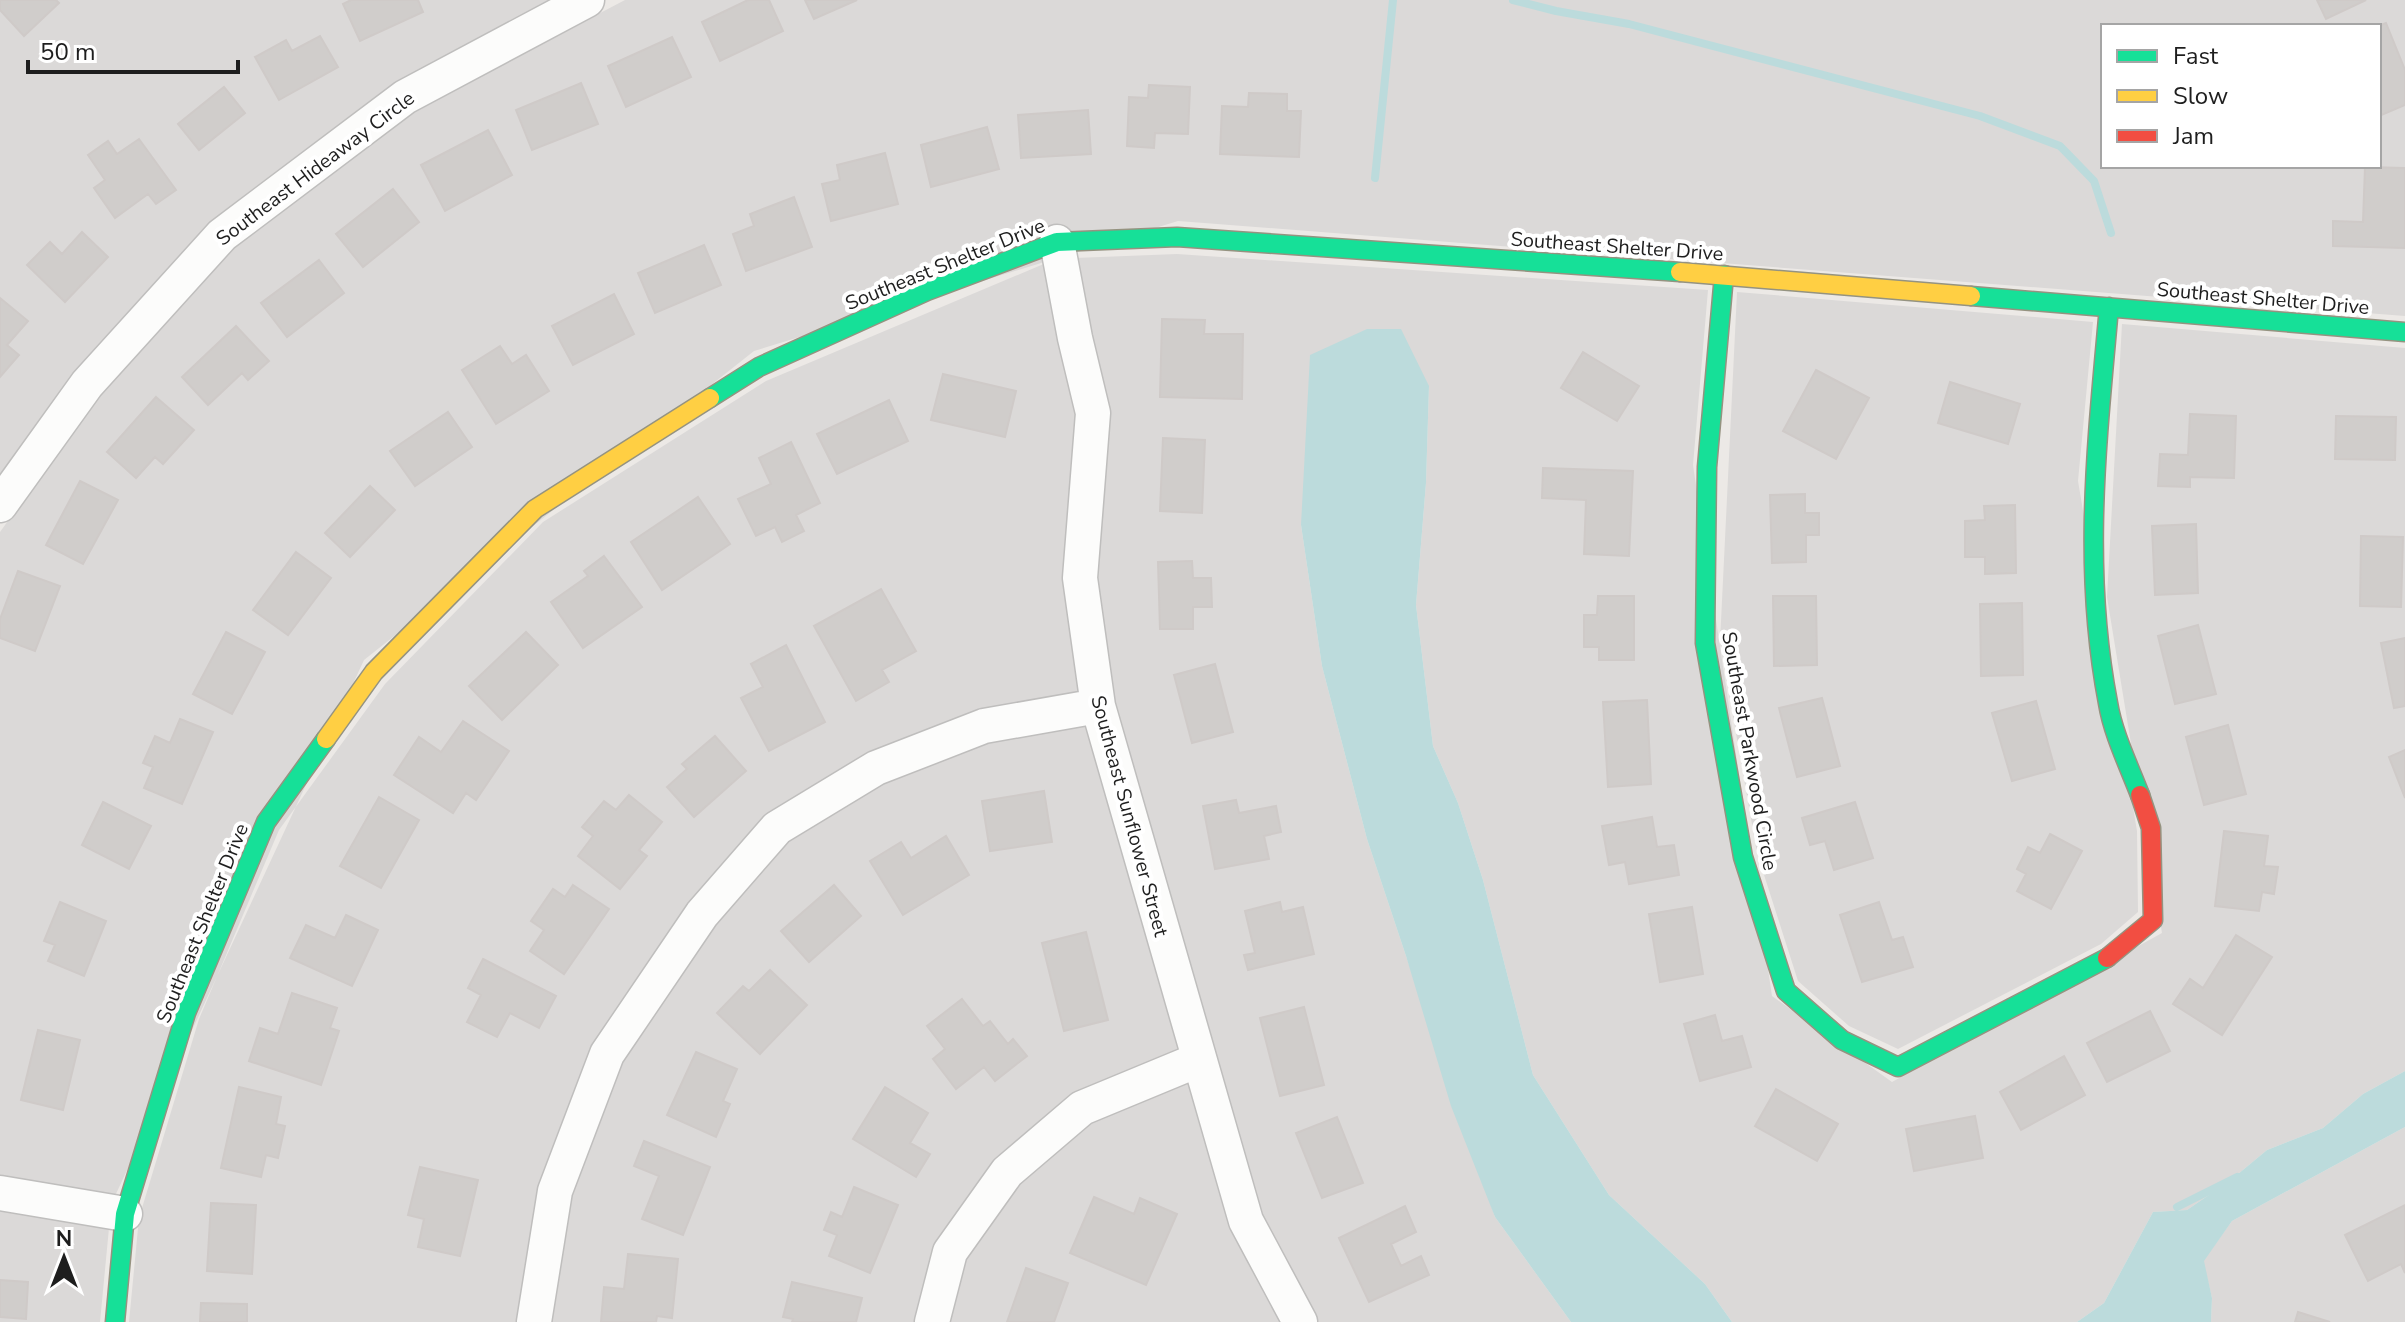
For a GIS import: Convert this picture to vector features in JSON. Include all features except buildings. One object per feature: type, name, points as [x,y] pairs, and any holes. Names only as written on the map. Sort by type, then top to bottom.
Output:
[{"type":"street","name":"Southeast Hideaway Circle","points":[[0,505],[87,384],[222,235],[405,97],[587,0]]},
{"type":"street","name":"Southeast Shelter Drive","points":[[115,1322],[125,1214],[186,1013],[266,822],[374,672],[535,509],[746,375],[927,291],[1057,242],[1177,237],[1724,275],[2405,332]]},
{"type":"street","name":"Southeast Sunflower Street","points":[[1057,242],[1093,413],[1080,578],[1098,706],[1246,1221],[1300,1322]]},
{"type":"street","name":"Southeast Parkwood Circle","points":[[1724,275],[1707,467],[1705,643],[1743,857],[1786,991],[1842,1040],[1898,1067],[2108,958],[2153,920],[2151,828],[2108,706],[2093,599],[2093,483],[2109,307]]},
{"type":"street","points":[[534,1322],[555,1191],[607,1054],[702,914],[777,828],[876,768],[984,726],[1098,706]]},
{"type":"street","points":[[932,1322],[950,1252],[1007,1172],[1082,1108],[1198,1060]]},
{"type":"street","points":[[0,1193],[125,1214]]},
{"type":"shaded area","points":[[0,0],[553,0],[399,82],[0,479]]},
{"type":"shaded area","points":[[625,0],[2405,0],[2405,316],[1178,221],[754,351],[364,660],[115,1196],[0,1176],[0,532],[98,396],[231,248],[413,111]]},
{"type":"shaded area","points":[[1177,254],[1708,290],[1693,465],[1772,996],[1892,1082],[2162,933],[2107,597],[2122,324],[2405,348],[2405,1071],[2363,1094],[2323,1128],[2267,1150],[2187,1210],[2153,1212],[2104,1303],[2077,1322],[1732,1322],[1705,1284],[1609,1195],[1533,1075],[1483,880],[1458,803],[1433,746],[1416,605],[1426,483],[1429,386],[1301,525],[1322,666],[1367,839],[1495,1217],[1571,1322],[1317,1322],[1259,1214],[1112,702],[1094,578],[1075,258]]},
{"type":"shaded area","points":[[1046,263],[1078,415],[1081,692],[869,754],[595,1044],[519,1322],[129,1322],[139,1218],[199,1019],[279,830],[385,684],[543,522],[766,381]]},
{"type":"shaded area","points":[[1737,292],[2093,322],[2078,481],[2137,831],[2138,912],[2101,944],[1898,1049],[1849,1026],[1798,981],[1757,853],[1720,642]]},
{"type":"shaded area","points":[[1088,724],[1180,1050],[1073,1095],[917,1322],[549,1322],[570,1197],[620,1061],[713,924],[786,842],[882,783],[987,742]]},
{"type":"shaded area","points":[[1189,1081],[1283,1322],[948,1322],[963,1260],[1017,1184],[1089,1123]]},
{"type":"shaded area","points":[[2405,1127],[2405,1322],[2211,1322],[2212,1298],[2203,1261],[2232,1221]]},
{"type":"shaded area","points":[[0,1209],[109,1228],[100,1322],[0,1322]]},
{"type":"water","points":[[1367,329],[1401,329],[1429,386],[1426,483],[1416,605],[1433,746],[1458,803],[1483,880],[1533,1075],[1609,1195],[1705,1284],[1732,1322],[1571,1322],[1495,1217],[1451,1106],[1367,839],[1322,666],[1301,525],[1310,355]]},
{"type":"water","points":[[2405,1071],[2405,1127],[2232,1221],[2204,1261],[2212,1298],[2211,1322],[2077,1322],[2104,1303],[2153,1212],[2187,1210],[2267,1150],[2323,1128],[2363,1094]]},
{"type":"waterway","points":[[1375,178],[1393,0]]},
{"type":"waterway","points":[[1513,0],[1629,24],[1980,116],[2060,146],[2094,181],[2111,233]]},
{"type":"waterway","points":[[2177,1207],[2237,1177]]},
{"type":"traffic: fast","points":[[710,398],[759,367],[927,291],[1057,242],[1177,237],[1680,272]]},
{"type":"traffic: fast","points":[[1724,275],[1707,467],[1705,643],[1743,857],[1786,991],[1842,1040],[1898,1067],[2107,958]]},
{"type":"traffic: fast","points":[[1971,296],[2405,332]]},
{"type":"traffic: fast","points":[[2109,307],[2094,505],[2096,603],[2110,715],[2140,795]]},
{"type":"traffic: fast","points":[[115,1322],[125,1214],[186,1013],[266,822],[326,739]]},
{"type":"traffic: slow","points":[[1680,272],[1971,296]]},
{"type":"traffic: slow","points":[[326,739],[374,672],[535,509],[710,398]]},
{"type":"traffic: jam","points":[[2107,958],[2153,920],[2151,828],[2140,795]]}]
